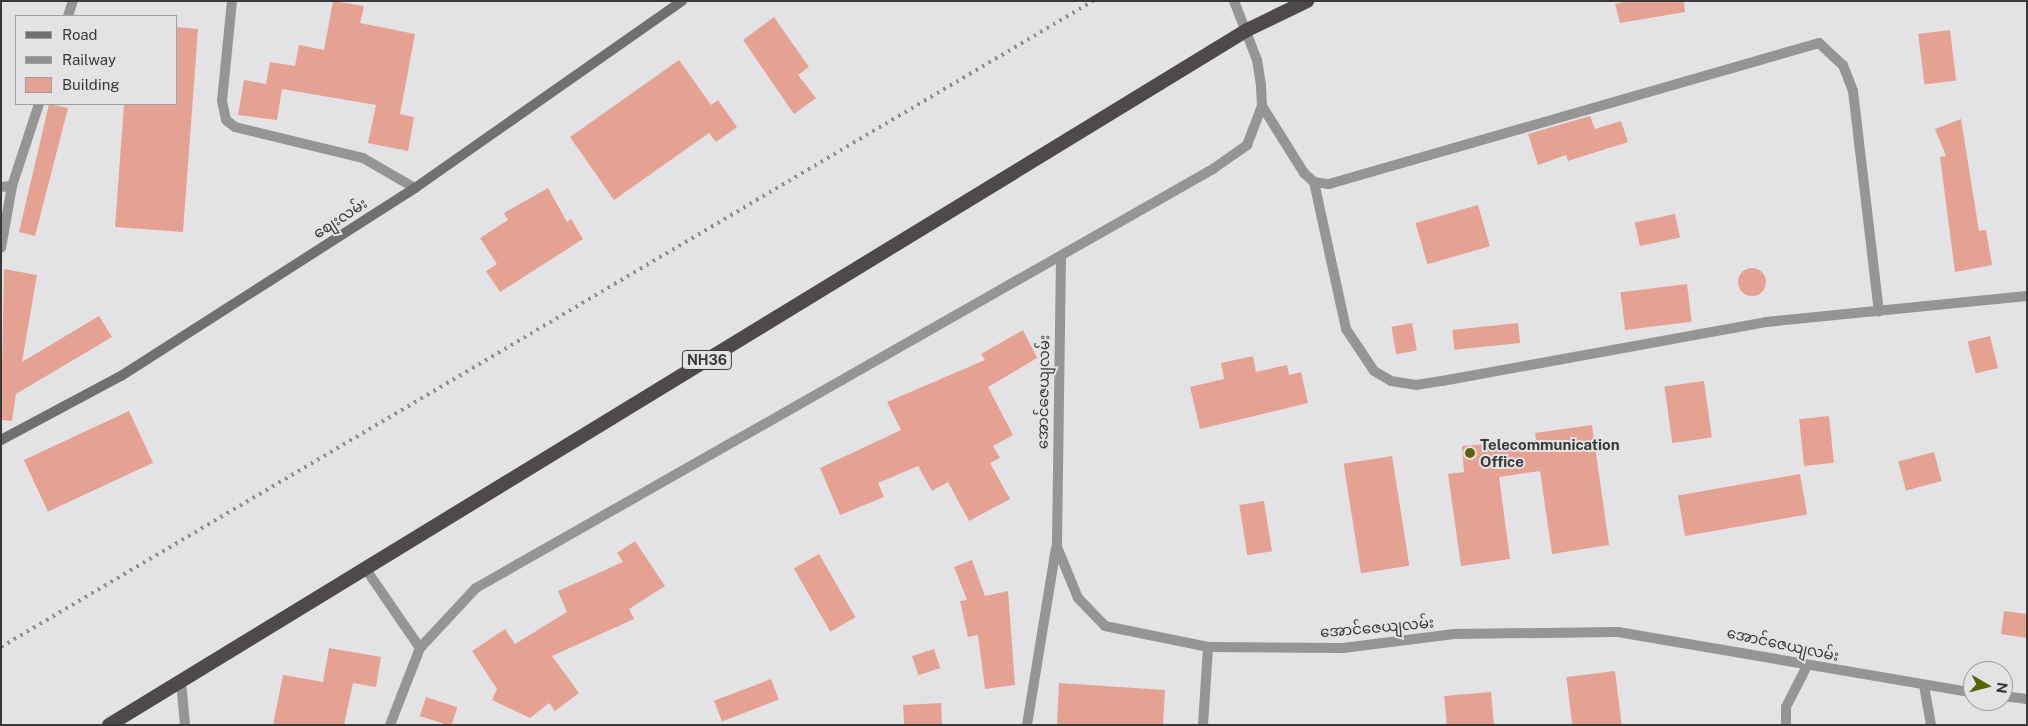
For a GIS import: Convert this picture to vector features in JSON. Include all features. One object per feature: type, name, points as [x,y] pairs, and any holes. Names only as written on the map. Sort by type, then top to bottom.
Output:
[{"type":"highway","name":"NH36","points":[[109,725],[1247,30],[1307,1]]},
{"type":"main road","name":"စျေးလမ်း","points":[[1,440],[121,376],[415,188],[497,135],[682,1]]},
{"type":"street","points":[[68,15],[73,1]]},
{"type":"street","points":[[232,1],[222,102],[226,120],[235,127],[363,158],[415,188]]},
{"type":"street","points":[[1234,1],[1247,30],[1257,60],[1262,106],[1290,156],[1314,182],[1346,330],[1374,371],[1391,381],[1416,385],[1766,322],[2027,296]]},
{"type":"street","points":[[1314,182],[1351,179],[1819,43],[1843,65],[1853,91],[1878,311]]},
{"type":"street","points":[[1,248],[6,187],[39,105]]},
{"type":"street","points":[[390,725],[420,648],[484,583],[1229,160],[1247,145],[1262,106]]},
{"type":"street","name":"အောင်ဇေယျလမ်း","points":[[1061,256],[1056,547],[1078,598],[1105,626],[1208,646],[1343,648],[1454,634],[1618,632],[1716,646],[1807,666],[1963,691]]},
{"type":"street","points":[[1027,725],[1056,547]]},
{"type":"street","points":[[365,568],[420,648]]},
{"type":"street","points":[[1203,725],[1208,646]]},
{"type":"street","points":[[1786,725],[1786,707],[1807,666]]},
{"type":"street","points":[[180,681],[185,725]]},
{"type":"street","points":[[1924,685],[1932,725]]},
{"type":"street","points":[[2013,697],[2027,699]]},
{"type":"building","points":[[333,1],[364,6],[360,23],[415,34],[400,114],[414,117],[408,151],[368,143],[376,105],[282,89],[277,120],[238,115],[244,80],[266,84],[270,62],[295,66],[299,45],[324,50]]},
{"type":"building","points":[[1627,1],[1684,1],[1685,12],[1620,23],[1615,4]]},
{"type":"building","points":[[774,17],[809,67],[798,75],[816,98],[794,114],[743,40]]},
{"type":"building","points":[[178,27],[198,29],[183,232],[115,227],[124,105],[178,105]]},
{"type":"building","points":[[1950,30],[1956,81],[1924,85],[1918,34]]},
{"type":"building","points":[[679,60],[711,105],[718,100],[737,127],[716,142],[709,133],[614,200],[570,137]]},
{"type":"building","points":[[49,105],[68,108],[35,236],[19,232]]},
{"type":"building","points":[[1590,116],[1595,129],[1621,121],[1628,142],[1568,161],[1566,155],[1538,165],[1528,134]]},
{"type":"building","points":[[1961,119],[1979,231],[1986,230],[1992,265],[1955,272],[1940,157],[1946,156],[1935,129]]},
{"type":"building","points":[[548,188],[567,222],[571,219],[583,239],[500,292],[486,271],[497,264],[480,238],[508,220],[504,213]]},
{"type":"building","points":[[1478,205],[1490,246],[1427,264],[1416,223]]},
{"type":"building","points":[[1675,214],[1680,237],[1640,246],[1635,223]]},
{"type":"building","points":[[1752,268],[1762,272],[1766,282],[1762,292],[1752,296],[1742,292],[1738,282],[1742,272]]},
{"type":"building","points":[[4,269],[37,275],[22,362],[99,316],[112,337],[16,394],[12,421],[1,420]]},
{"type":"building","points":[[1687,284],[1692,322],[1625,330],[1620,292]]},
{"type":"building","points":[[1412,323],[1417,351],[1396,354],[1391,327]]},
{"type":"building","points":[[1518,323],[1520,343],[1454,350],[1452,330]]},
{"type":"building","points":[[1023,330],[1037,358],[988,387],[1013,435],[993,446],[1000,458],[990,463],[1010,499],[969,521],[948,482],[932,491],[918,466],[878,483],[884,497],[840,515],[820,468],[901,430],[887,402],[985,360],[981,354]]},
{"type":"building","points":[[1990,336],[1998,368],[1976,374],[1968,342]]},
{"type":"building","points":[[1253,356],[1256,372],[1287,365],[1289,375],[1301,372],[1308,403],[1200,429],[1190,387],[1224,379],[1221,363]]},
{"type":"building","points":[[1704,381],[1712,437],[1672,443],[1664,387]]},
{"type":"building","points":[[129,411],[153,463],[48,512],[24,460]]},
{"type":"building","points":[[1829,416],[1834,463],[1804,466],[1799,419]]},
{"type":"building","points":[[1592,425],[1609,545],[1552,554],[1540,471],[1499,477],[1510,559],[1461,566],[1448,474],[1464,472],[1462,446],[1536,440],[1535,433]]},
{"type":"building","points":[[1934,452],[1942,481],[1906,491],[1898,462]]},
{"type":"building","points":[[1392,456],[1409,566],[1361,573],[1344,464]]},
{"type":"building","points":[[1800,474],[1807,514],[1685,536],[1678,496]]},
{"type":"building","points":[[1264,501],[1272,551],[1247,555],[1239,505]]},
{"type":"building","points":[[635,541],[665,586],[629,609],[634,619],[552,656],[579,693],[555,711],[549,703],[530,718],[492,700],[497,689],[472,651],[505,629],[515,644],[567,612],[558,591],[623,562],[617,553]]},
{"type":"building","points":[[819,554],[856,617],[830,632],[794,568]]},
{"type":"building","points":[[972,560],[985,596],[1008,591],[1015,685],[985,689],[978,635],[968,637],[960,601],[967,600],[954,567]]},
{"type":"building","points":[[2004,611],[2027,614],[2027,638],[2001,634]]},
{"type":"building","points":[[329,648],[381,657],[376,687],[353,683],[344,725],[273,725],[283,675],[323,682]]},
{"type":"building","points":[[934,649],[940,668],[918,675],[912,656]]},
{"type":"building","points":[[1615,671],[1622,725],[1572,725],[1566,677]]},
{"type":"building","points":[[771,679],[779,700],[722,721],[714,701]]},
{"type":"building","points":[[1059,683],[1165,690],[1163,725],[1057,725]]},
{"type":"building","points":[[1491,692],[1494,725],[1447,725],[1444,696]]},
{"type":"building","points":[[426,697],[457,707],[452,725],[420,716]]},
{"type":"building","points":[[941,703],[942,725],[904,725],[903,705]]},
{"type":"railway","points":[[1,647],[1093,1]]},
{"type":"place","name":"Telecommunication Office","points":[[1470,453]]}]
